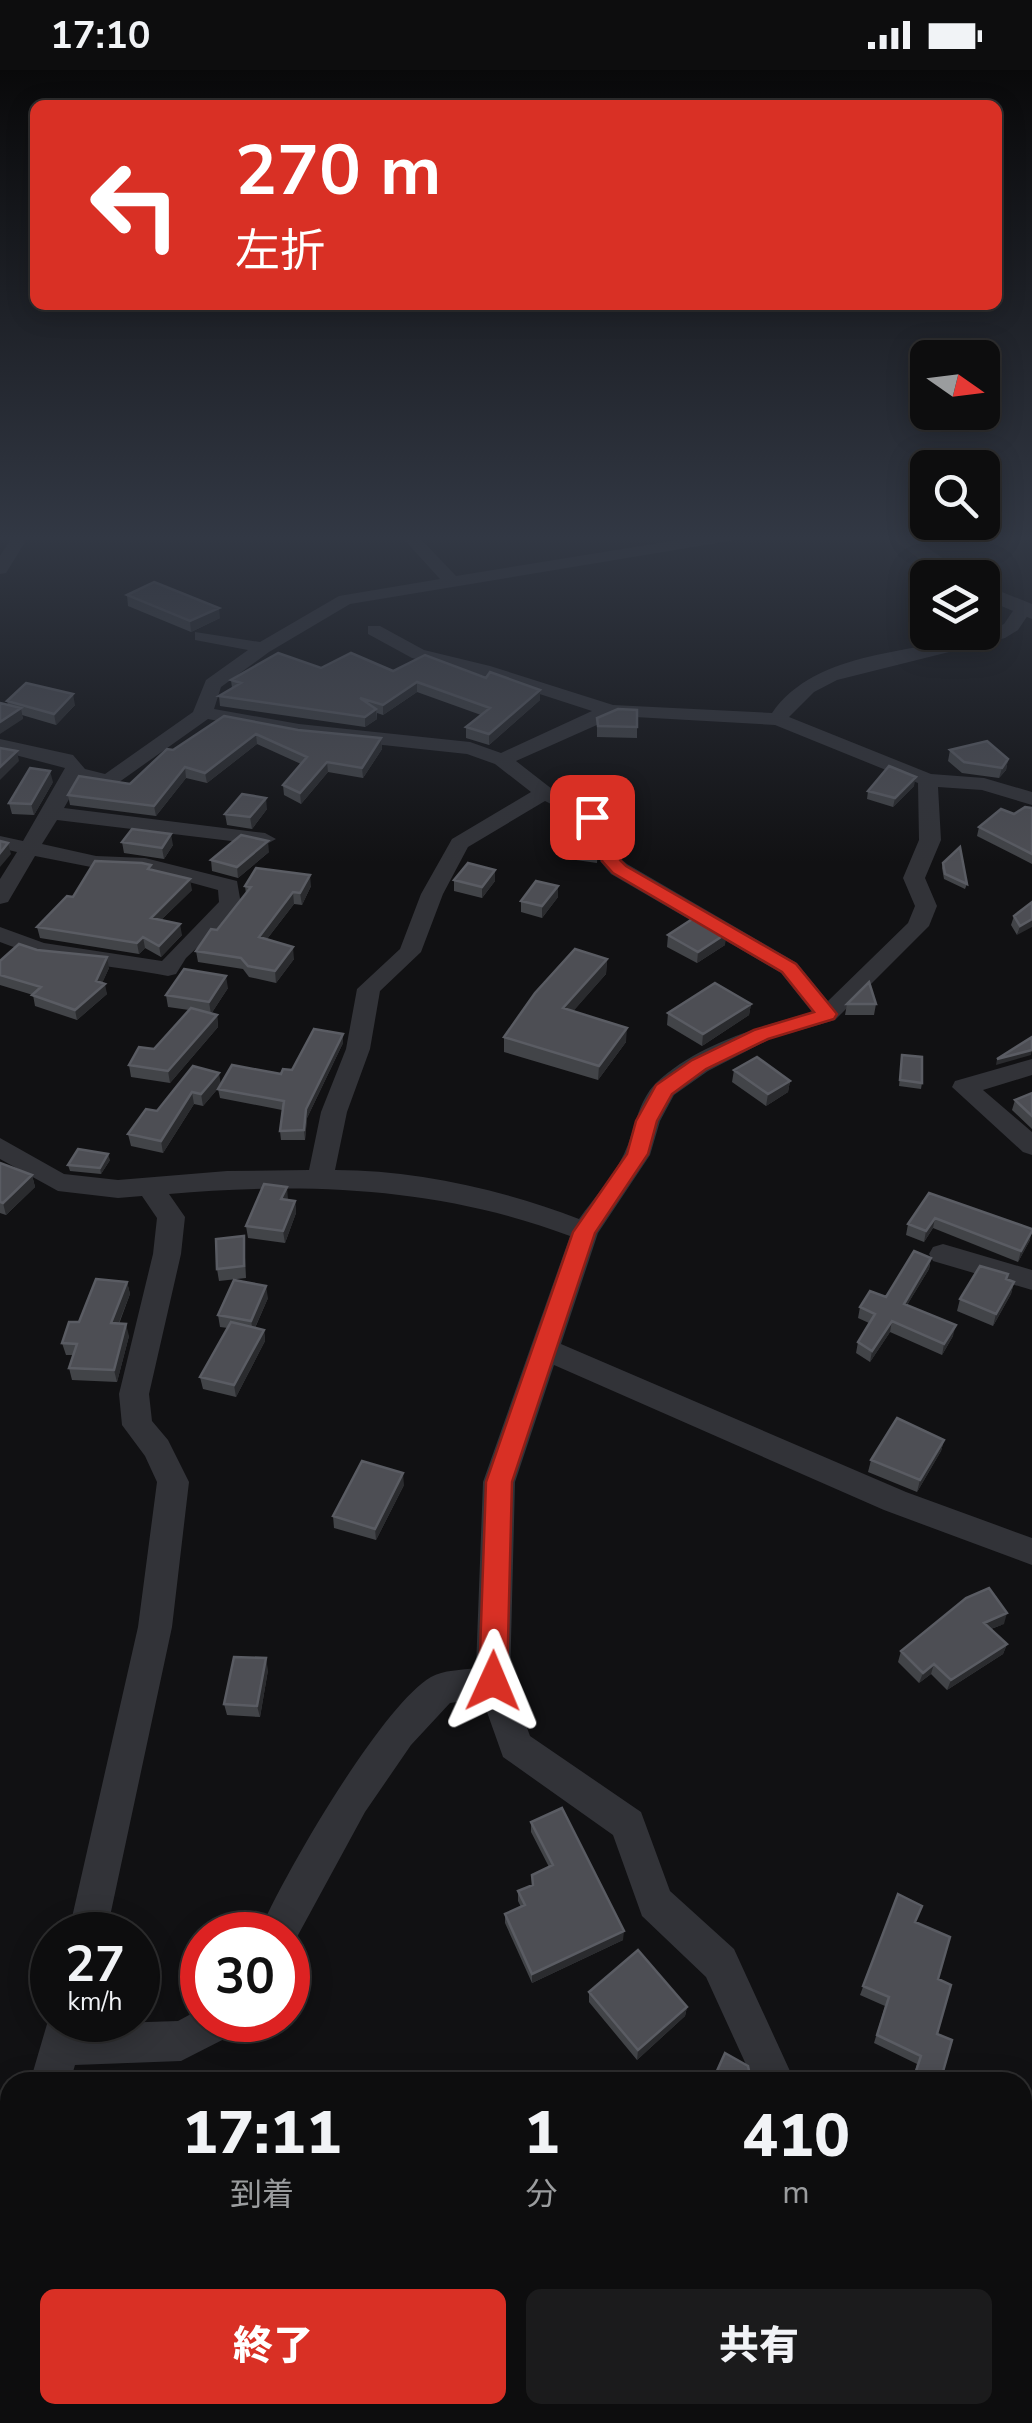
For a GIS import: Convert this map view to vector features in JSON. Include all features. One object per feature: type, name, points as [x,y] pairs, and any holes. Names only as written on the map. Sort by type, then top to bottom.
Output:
[{"type":"street","points":[[241,644],[263,648]]},
{"type":"street","points":[[75,772],[108,782],[202,715],[214,684],[270,644]]},
{"type":"street","points":[[399,644],[418,654],[484,670],[612,711],[778,718],[928,780],[984,784],[1032,799]]},
{"type":"street","points":[[778,718],[785,702],[803,688],[842,673],[964,644]]},
{"type":"street","points":[[502,760],[612,711]]},
{"type":"street","points":[[202,715],[234,716],[299,730],[470,748],[502,760],[545,793],[606,828],[614,840],[611,861],[619,870],[789,968],[827,1014]]},
{"type":"street","points":[[0,744],[66,759],[75,766],[52,813],[0,897]]},
{"type":"street","points":[[770,2072],[720,1963],[655,1903],[628,1824],[516,1746],[493,1681],[499,1482],[584,1232],[637,1154],[647,1121],[664,1090],[699,1064],[761,1034],[827,1014],[918,926],[926,906],[914,878],[930,840],[926,811],[928,780]]},
{"type":"street","points":[[320,1179],[334,1112],[358,1049],[369,989],[410,952],[432,894],[458,844],[545,793]]},
{"type":"street","points":[[52,813],[265,839]]},
{"type":"street","points":[[0,842],[96,862],[145,864],[229,886],[230,904],[178,954],[168,969]]},
{"type":"street","points":[[0,934],[40,950],[89,954],[201,974]]},
{"type":"street","points":[[1032,1067],[964,1087],[1032,1146]]},
{"type":"street","points":[[0,1147],[58,1182],[118,1189],[320,1179],[440,1190],[521,1207],[584,1232]]},
{"type":"street","points":[[92,1912],[154,1627],[173,1482],[156,1449],[137,1425],[134,1394],[167,1254],[170,1217],[149,1186]]},
{"type":"street","points":[[943,1254],[1032,1280]]},
{"type":"street","points":[[542,1348],[895,1500],[1032,1552]]},
{"type":"street","points":[[290,1912],[352,1800],[400,1734],[441,1689],[493,1681]]},
{"type":"street","points":[[59,2049],[180,2040]]},
{"type":"building","points":[[278,653],[321,668],[351,653],[393,671],[425,655],[486,678],[490,672],[540,690],[489,734],[466,727],[490,708],[417,682],[383,705],[360,698],[376,709],[365,717],[219,696],[241,683],[231,680]]},
{"type":"building","points":[[26,683],[73,694],[54,714],[7,701]]},
{"type":"building","points":[[0,703],[21,708],[0,722]]},
{"type":"building","points":[[618,709],[637,710],[637,727],[598,726],[597,718]]},
{"type":"building","points":[[224,716],[298,730],[381,738],[362,768],[327,762],[300,793],[283,785],[307,757],[256,734],[205,773],[185,767],[154,806],[68,795],[79,776],[130,784],[167,749],[173,750]]},
{"type":"building","points":[[987,741],[1008,759],[1002,768],[964,762],[950,750]]},
{"type":"building","points":[[0,748],[17,751],[0,767]]},
{"type":"building","points":[[889,766],[916,777],[895,798],[868,791]]},
{"type":"building","points":[[30,768],[50,771],[31,804],[9,803]]},
{"type":"building","points":[[242,794],[266,798],[250,817],[225,814]]},
{"type":"building","points":[[1025,807],[1032,808],[1032,854],[979,827],[1001,809],[1014,814]]},
{"type":"building","points":[[581,824],[599,831],[598,852],[569,848]]},
{"type":"building","points":[[132,829],[171,834],[162,848],[122,842]]},
{"type":"building","points":[[241,835],[268,841],[237,867],[211,860]]},
{"type":"building","points":[[960,847],[967,884],[945,874],[943,863]]},
{"type":"building","points":[[95,861],[142,863],[151,865],[148,869],[190,879],[151,918],[180,924],[159,946],[143,937],[137,943],[37,927],[67,896],[73,897]]},
{"type":"building","points":[[468,863],[495,870],[482,887],[454,880]]},
{"type":"building","points":[[256,868],[310,875],[300,893],[293,892],[259,937],[293,947],[275,971],[248,966],[241,958],[196,951],[251,887],[245,886]]},
{"type":"building","points":[[536,881],[558,886],[542,906],[521,901]]},
{"type":"building","points":[[1032,902],[1032,919],[1020,926],[1014,916]]},
{"type":"building","points":[[697,916],[727,933],[698,952],[668,935]]},
{"type":"building","points":[[19,944],[37,950],[107,957],[96,981],[105,984],[75,1010],[32,995],[41,987],[0,975],[0,961]]},
{"type":"building","points":[[575,949],[607,959],[563,1008],[627,1028],[599,1066],[504,1037],[535,993]]},
{"type":"building","points":[[184,969],[226,976],[209,1002],[166,995]]},
{"type":"building","points":[[869,982],[876,1004],[847,1004]]},
{"type":"building","points":[[715,983],[751,1004],[703,1034],[668,1013]]},
{"type":"building","points":[[191,1008],[217,1015],[168,1071],[129,1065],[139,1047],[154,1049]]},
{"type":"building","points":[[314,1029],[343,1034],[306,1109],[304,1130],[280,1131],[284,1101],[218,1089],[232,1065],[281,1074],[283,1069],[292,1070]]},
{"type":"building","points":[[1032,1037],[1032,1050],[997,1059]]},
{"type":"building","points":[[902,1055],[922,1057],[922,1083],[900,1080]]},
{"type":"building","points":[[757,1057],[790,1081],[768,1094],[734,1070]]},
{"type":"building","points":[[193,1066],[219,1073],[201,1094],[192,1092],[161,1141],[128,1134],[146,1109],[157,1111]]},
{"type":"building","points":[[1032,1093],[1032,1116],[1015,1100]]},
{"type":"building","points":[[78,1149],[108,1154],[100,1168],[68,1165]]},
{"type":"building","points":[[0,1163],[32,1175],[3,1203],[0,1202]]},
{"type":"building","points":[[264,1184],[287,1187],[281,1199],[295,1201],[283,1231],[246,1226]]},
{"type":"building","points":[[929,1193],[1032,1231],[1021,1251],[935,1218],[926,1231],[908,1224]]},
{"type":"building","points":[[244,1236],[244,1266],[217,1269],[216,1239]]},
{"type":"building","points":[[914,1251],[931,1258],[904,1304],[956,1325],[944,1344],[892,1321],[872,1351],[858,1342],[875,1314],[860,1307],[870,1291],[886,1297]]},
{"type":"building","points":[[980,1266],[1008,1274],[1006,1279],[1014,1282],[996,1314],[960,1299]]},
{"type":"building","points":[[96,1279],[127,1282],[111,1323],[126,1324],[114,1370],[69,1368],[77,1344],[62,1343],[69,1322],[79,1322]]},
{"type":"building","points":[[234,1280],[266,1286],[251,1321],[218,1315]]},
{"type":"building","points":[[231,1322],[264,1330],[234,1385],[200,1377]]},
{"type":"building","points":[[897,1418],[944,1440],[920,1480],[871,1460]]},
{"type":"building","points":[[362,1461],[403,1473],[375,1529],[333,1516]]},
{"type":"building","points":[[989,1588],[1007,1613],[984,1623],[1007,1644],[951,1680],[934,1664],[923,1673],[901,1651],[966,1598]]},
{"type":"building","points":[[234,1657],[266,1658],[257,1706],[224,1704]]},
{"type":"building","points":[[562,1808],[624,1931],[532,1974],[505,1914],[525,1905],[518,1891],[533,1885],[532,1875],[553,1865],[531,1822]]},
{"type":"building","points":[[898,1894],[922,1906],[915,1922],[950,1937],[938,1979],[951,1985],[937,2034],[952,2040],[943,2072],[916,2072],[921,2056],[877,2035],[889,1997],[863,1986]]},
{"type":"building","points":[[638,1950],[687,2007],[638,2050],[589,1992]]},
{"type":"building","points":[[725,2053],[748,2066],[749,2072],[716,2072]]},
{"type":"route","points":[[493,1681],[499,1482],[584,1232],[637,1154],[647,1121],[664,1090],[699,1064],[761,1034],[827,1014],[789,968],[619,870],[611,861],[614,840],[592,817]]}]
